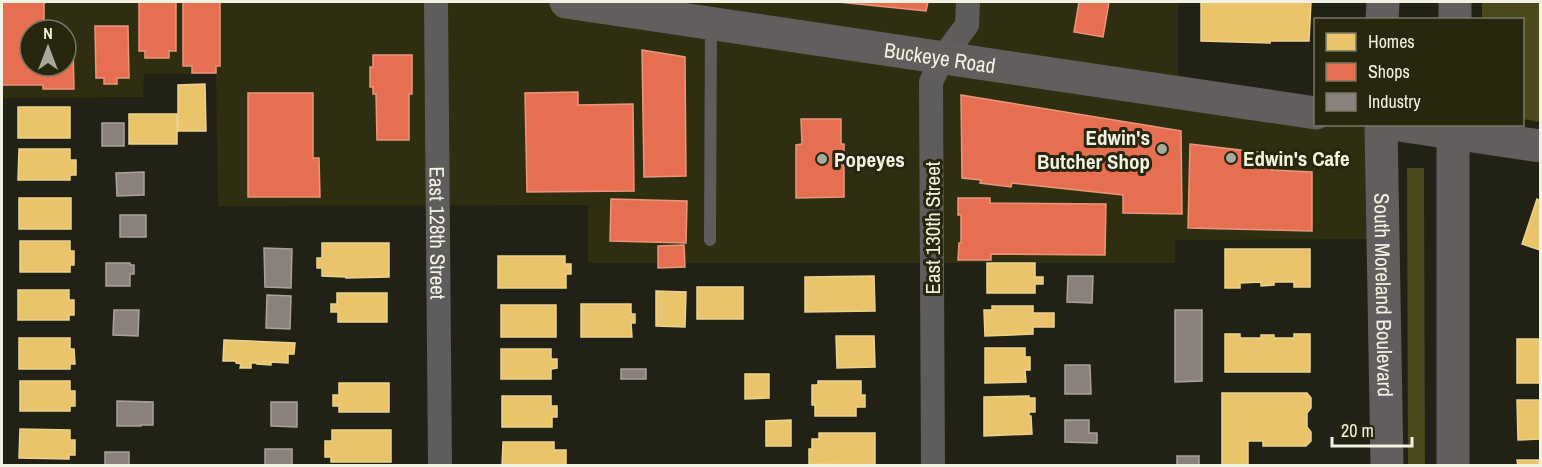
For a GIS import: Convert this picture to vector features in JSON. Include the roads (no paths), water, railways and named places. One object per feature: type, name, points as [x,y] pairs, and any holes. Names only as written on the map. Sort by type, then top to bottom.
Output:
[{"type":"street","name":"East 128th Street","points":[[436,2],[440,465]]},
{"type":"street","name":"Buckeye Road","points":[[566,2],[1314,113]]},
{"type":"street","name":"East 130th Street","points":[[933,465],[931,82],[943,57],[967,25],[968,2]]},
{"type":"street","points":[[1382,18],[1383,2]]},
{"type":"street","points":[[1455,2],[1455,18]]},
{"type":"street","name":"South Moreland Boulevard","points":[[1381,126],[1387,465]]},
{"type":"street","points":[[1416,126],[1453,129],[1540,146]]},
{"type":"street","points":[[1453,129],[1453,465]]},
{"type":"lane","points":[[710,240],[711,23]]},
{"type":"place","name":"Edwin's Butcher Shop","points":[[1162,149]]},
{"type":"place","name":"Edwin's Cafe","points":[[1231,158]]},
{"type":"place","name":"Popeyes","points":[[822,159]]}]
